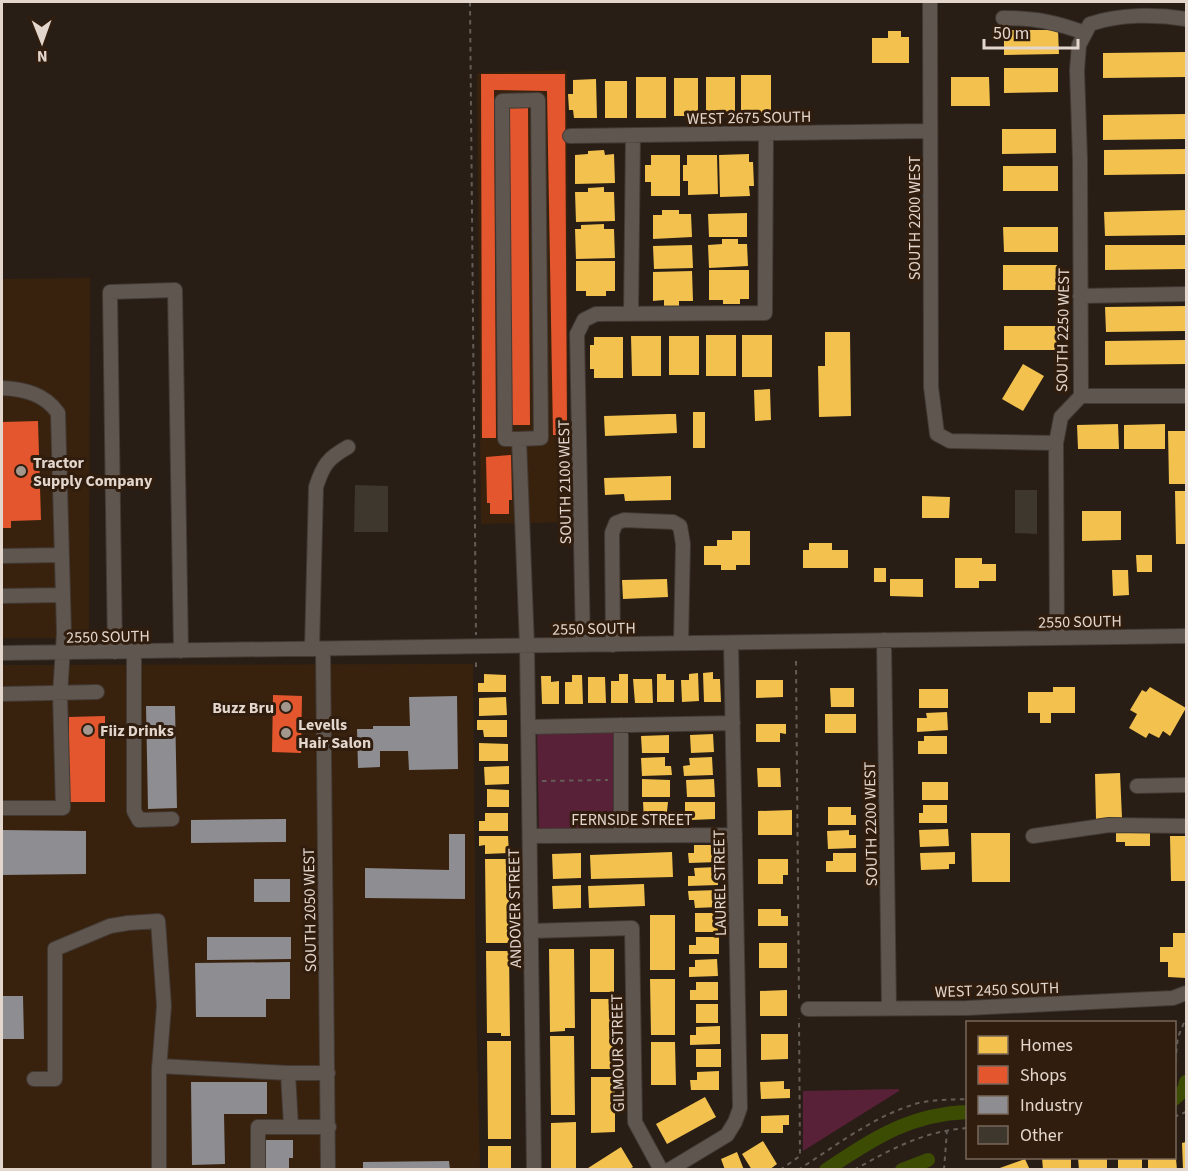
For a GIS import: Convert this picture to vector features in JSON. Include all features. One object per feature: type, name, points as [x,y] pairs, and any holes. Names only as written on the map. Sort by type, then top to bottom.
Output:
[{"type":"street","name":"SOUTH 2200 WEST","points":[[930,2],[932,387],[937,434],[950,441],[1056,443]]},
{"type":"street","points":[[1003,18],[1046,20],[1085,33],[1090,24],[1107,18],[1168,16],[1186,19]]},
{"type":"street","name":"SOUTH 2250 WEST","points":[[1056,638],[1056,443],[1061,417],[1081,396],[1080,159],[1077,70],[1079,45],[1085,33]]},
{"type":"street","points":[[538,100],[541,438],[519,439],[505,439],[502,101],[538,100]]},
{"type":"street","name":"WEST 2675 SOUTH","points":[[570,136],[929,131]]},
{"type":"street","points":[[633,135],[631,314],[765,313],[766,133]]},
{"type":"street","points":[[115,652],[110,292],[175,290],[181,651]]},
{"type":"street","points":[[1080,296],[1186,294]]},
{"type":"street","name":"SOUTH 2100 WEST","points":[[584,645],[577,334],[584,320],[596,314],[631,314]]},
{"type":"street","points":[[2,388],[24,390],[51,402],[58,413],[64,633],[60,694],[63,808],[2,808]]},
{"type":"street","points":[[1081,396],[1186,396]]},
{"type":"street","name":"ANDOVER STREET","points":[[519,439],[527,646],[534,1170]]},
{"type":"street","name":"SOUTH 2050 WEST","points":[[328,1170],[316,487],[321,471],[332,456],[348,447]]},
{"type":"street","points":[[613,645],[612,533],[616,523],[624,520],[673,522],[680,526],[683,543],[681,643]]},
{"type":"street","points":[[2,556],[62,555]]},
{"type":"street","points":[[2,596],[63,596]]},
{"type":"street","name":"2550 SOUTH","points":[[2,653],[1186,636]]},
{"type":"street","name":"SOUTH 2200 WEST","points":[[884,640],[889,1008]]},
{"type":"street","name":"LAUREL STREET","points":[[669,1170],[727,1135],[740,1108],[731,643]]},
{"type":"street","points":[[134,652],[134,812],[139,820],[172,819]]},
{"type":"street","points":[[2,694],[97,692]]},
{"type":"street","points":[[528,727],[733,723]]},
{"type":"street","points":[[621,725],[621,836]]},
{"type":"street","points":[[1137,786],[1186,784]]},
{"type":"street","points":[[1033,836],[1109,825],[1186,826]]},
{"type":"street","name":"FERNSIDE STREET","points":[[530,836],[735,835]]},
{"type":"street","points":[[34,1079],[55,1079],[55,949],[110,926],[158,921],[164,1006],[159,1066],[159,1170]]},
{"type":"street","name":"GILMOUR STREET","points":[[531,931],[632,928],[635,1122],[661,1170]]},
{"type":"street","name":"WEST 2450 SOUTH","points":[[808,1009],[967,1008],[1173,998],[1186,993]]},
{"type":"street","points":[[159,1066],[288,1073],[328,1072]]},
{"type":"street","points":[[288,1073],[291,1127]]},
{"type":"street","points":[[258,1170],[258,1127],[329,1127]]},
{"type":"path","points":[[470,2],[476,634]]},
{"type":"path","points":[[780,1170],[800,1155],[796,661]]},
{"type":"path","points":[[541,781],[608,780]]},
{"type":"path","points":[[1176,1054],[1178,1037],[1186,1018]]},
{"type":"path","points":[[798,1170],[875,1121],[912,1104],[934,1100],[966,1099]]},
{"type":"path","points":[[854,1170],[920,1136],[966,1128]]},
{"type":"path","points":[[944,1170],[947,1130]]},
{"type":"shaded area","points":[[567,70],[568,522],[481,524],[477,73]]},
{"type":"shaded area","points":[[90,278],[89,638],[2,638],[2,279]]},
{"type":"shaded area","points":[[473,664],[480,1169],[2,1169],[2,665]]},
{"type":"shaded area","points":[[616,732],[618,830],[539,832],[537,733]]},
{"type":"shaded area","points":[[899,1089],[899,1091],[803,1151],[803,1091]]},
{"type":"building: Homes","points":[[1004,30],[1058,30],[1059,54],[1004,55]]},
{"type":"building: Homes","points":[[888,31],[901,31],[901,37],[909,37],[909,63],[872,63],[872,38],[888,38]]},
{"type":"building: Homes","points":[[1186,52],[1186,77],[1103,78],[1103,53]]},
{"type":"building: Homes","points":[[1004,68],[1058,68],[1058,92],[1004,93]]},
{"type":"building: Homes","points":[[741,75],[771,75],[771,116],[741,116]]},
{"type":"building: Homes","points":[[636,77],[666,77],[666,118],[636,118]]},
{"type":"building: Homes","points":[[706,77],[735,77],[735,116],[706,117]]},
{"type":"building: Homes","points":[[951,77],[989,77],[990,106],[951,106]]},
{"type":"building: Homes","points":[[674,78],[698,78],[698,116],[674,116]]},
{"type":"building: Homes","points":[[596,79],[597,118],[574,118],[573,110],[569,110],[568,94],[573,94],[573,80]]},
{"type":"building: Homes","points":[[605,81],[627,81],[627,118],[605,118]]},
{"type":"building: Homes","points":[[1186,114],[1186,139],[1103,140],[1103,115]]},
{"type":"building: Homes","points":[[1002,129],[1056,129],[1056,153],[1002,154]]},
{"type":"building: Homes","points":[[1186,149],[1186,174],[1104,175],[1104,150]]},
{"type":"building: Homes","points":[[604,150],[605,155],[614,154],[615,183],[575,184],[575,155]]},
{"type":"building: Homes","points":[[749,154],[749,162],[753,162],[754,186],[749,186],[750,196],[720,197],[719,155]]},
{"type":"building: Homes","points":[[651,155],[680,155],[680,196],[651,196],[651,182],[645,182],[645,165],[651,165]]},
{"type":"building: Homes","points":[[687,155],[717,155],[718,194],[688,195],[688,181],[683,181],[683,165],[687,165]]},
{"type":"building: Homes","points":[[1003,166],[1058,166],[1058,191],[1003,191]]},
{"type":"building: Homes","points":[[604,187],[604,192],[614,192],[615,221],[576,222],[575,192],[588,192],[588,188]]},
{"type":"building: Homes","points":[[662,210],[679,210],[679,214],[691,214],[692,237],[653,239],[653,215],[662,215]]},
{"type":"building: Homes","points":[[1186,210],[1186,235],[1105,236],[1104,212]]},
{"type":"building: Homes","points":[[747,213],[747,237],[709,237],[708,214]]},
{"type":"building: Homes","points":[[604,224],[604,229],[614,229],[615,258],[576,259],[575,229],[581,229],[581,225]]},
{"type":"building: Homes","points":[[1003,227],[1058,227],[1058,252],[1004,252]]},
{"type":"building: Homes","points":[[722,239],[738,239],[738,244],[747,244],[748,266],[709,268],[708,245],[722,244]]},
{"type":"building: Homes","points":[[692,245],[693,268],[654,269],[653,246]]},
{"type":"building: Homes","points":[[1105,245],[1186,245],[1186,269],[1105,270]]},
{"type":"building: Homes","points":[[576,261],[615,261],[615,291],[606,291],[606,296],[586,296],[586,291],[576,291]]},
{"type":"building: Homes","points":[[1003,265],[1057,265],[1057,290],[1003,290]]},
{"type":"building: Homes","points":[[709,270],[749,270],[749,299],[740,299],[740,304],[723,304],[723,300],[709,300]]},
{"type":"building: Homes","points":[[692,271],[693,301],[679,301],[679,306],[664,307],[664,300],[653,301],[653,272]]},
{"type":"building: Homes","points":[[1186,306],[1186,331],[1106,332],[1105,307]]},
{"type":"building: Homes","points":[[1004,326],[1058,326],[1059,350],[1004,350]]},
{"type":"building: Homes","points":[[825,332],[850,332],[851,416],[819,417],[818,366],[825,366]]},
{"type":"building: Homes","points":[[706,335],[736,335],[736,376],[706,376]]},
{"type":"building: Homes","points":[[742,335],[772,335],[772,377],[742,377]]},
{"type":"building: Homes","points":[[631,336],[661,336],[661,376],[632,376]]},
{"type":"building: Homes","points":[[669,336],[699,336],[699,375],[669,375]]},
{"type":"building: Homes","points":[[594,337],[623,337],[623,378],[594,378],[594,369],[590,369],[590,345],[594,345]]},
{"type":"building: Homes","points":[[1186,340],[1186,364],[1105,365],[1105,341]]},
{"type":"building: Homes","points":[[1023,364],[1044,376],[1023,411],[1002,399]]},
{"type":"building: Homes","points":[[770,389],[771,420],[755,421],[754,390]]},
{"type":"building: Homes","points":[[693,412],[705,412],[705,448],[693,448]]},
{"type":"building: Homes","points":[[676,414],[677,433],[605,436],[604,416]]},
{"type":"building: Homes","points":[[1118,424],[1119,449],[1078,449],[1077,425]]},
{"type":"building: Homes","points":[[1165,424],[1165,449],[1124,449],[1124,425]]},
{"type":"building: Homes","points":[[1168,431],[1186,431],[1186,484],[1169,484]]},
{"type":"building: Homes","points":[[671,476],[671,500],[625,501],[624,494],[605,495],[604,478]]},
{"type":"building: Homes","points":[[1175,491],[1186,491],[1186,544],[1176,544]]},
{"type":"building: Homes","points":[[922,496],[950,497],[949,518],[922,518]]},
{"type":"building: Homes","points":[[1082,511],[1121,511],[1121,540],[1082,541]]},
{"type":"building: Homes","points":[[732,531],[750,531],[750,565],[736,565],[736,570],[721,570],[721,565],[704,565],[704,546],[717,546],[717,540],[732,540]]},
{"type":"building: Homes","points":[[809,543],[832,543],[832,550],[848,550],[848,568],[803,568],[803,550],[809,550]]},
{"type":"building: Homes","points":[[1136,555],[1152,555],[1152,572],[1137,572]]},
{"type":"building: Homes","points":[[955,558],[982,558],[982,564],[996,564],[996,581],[979,581],[979,588],[955,588]]},
{"type":"building: Homes","points":[[874,568],[886,568],[886,582],[874,582]]},
{"type":"building: Homes","points":[[1112,570],[1128,570],[1129,595],[1113,596]]},
{"type":"building: Homes","points":[[667,579],[668,597],[623,599],[622,580]]},
{"type":"building: Homes","points":[[890,579],[923,579],[923,597],[890,596]]},
{"type":"building: Homes","points":[[713,672],[713,679],[720,679],[721,702],[704,702],[703,673]]},
{"type":"building: Homes","points":[[698,673],[699,701],[682,702],[681,680],[689,680],[689,674]]},
{"type":"building: Homes","points":[[484,674],[506,675],[506,692],[478,692],[478,683],[484,683]]},
{"type":"building: Homes","points":[[619,674],[628,674],[628,703],[611,703],[611,681],[619,681]]},
{"type":"building: Homes","points":[[657,674],[666,674],[666,680],[674,680],[674,702],[657,702]]},
{"type":"building: Homes","points":[[572,675],[582,675],[583,704],[565,704],[565,682],[572,682]]},
{"type":"building: Homes","points":[[541,676],[551,676],[551,682],[559,681],[559,704],[542,704]]},
{"type":"building: Homes","points":[[588,677],[605,677],[606,703],[588,703]]},
{"type":"building: Homes","points":[[633,679],[652,679],[653,703],[635,703]]},
{"type":"building: Homes","points":[[756,680],[783,680],[783,697],[756,698]]},
{"type":"building: Homes","points":[[1053,687],[1075,687],[1075,713],[1051,713],[1051,723],[1040,723],[1040,713],[1028,713],[1028,692],[1053,692]]},
{"type":"building: Homes","points":[[1150,687],[1186,708],[1170,736],[1163,731],[1159,738],[1149,733],[1146,738],[1129,728],[1137,714],[1130,710],[1142,690],[1146,692]]},
{"type":"building: Homes","points":[[830,688],[854,688],[854,707],[831,707]]},
{"type":"building: Homes","points":[[919,689],[948,689],[948,708],[919,708]]},
{"type":"building: Homes","points":[[506,697],[507,715],[479,716],[479,698]]},
{"type":"building: Homes","points":[[947,712],[948,730],[917,732],[917,718],[927,718],[926,713]]},
{"type":"building: Homes","points":[[825,714],[856,714],[856,733],[825,733]]},
{"type":"building: Homes","points":[[477,720],[507,720],[507,737],[484,737],[483,730],[477,730]]},
{"type":"building: Homes","points":[[756,724],[786,724],[786,734],[780,733],[780,742],[756,742]]},
{"type":"building: Homes","points":[[713,734],[714,752],[691,753],[690,735]]},
{"type":"building: Homes","points":[[669,735],[669,753],[642,753],[641,736]]},
{"type":"building: Homes","points":[[924,736],[947,736],[947,754],[918,754],[918,741],[924,741]]},
{"type":"building: Homes","points":[[479,743],[508,744],[508,761],[479,761]]},
{"type":"building: Homes","points":[[665,757],[665,766],[671,766],[672,775],[642,776],[641,758]]},
{"type":"building: Homes","points":[[712,757],[713,775],[684,776],[683,766],[690,765],[689,758]]},
{"type":"building: Homes","points":[[509,766],[509,784],[485,785],[484,767]]},
{"type":"building: Homes","points":[[757,768],[780,768],[781,787],[758,787]]},
{"type":"building: Homes","points":[[1120,773],[1122,818],[1096,819],[1095,774]]},
{"type":"building: Homes","points":[[642,779],[670,780],[670,797],[642,797]]},
{"type":"building: Homes","points":[[714,779],[715,797],[687,797],[686,780]]},
{"type":"building: Homes","points":[[922,782],[948,782],[948,800],[922,800]]},
{"type":"building: Homes","points":[[487,789],[509,790],[509,807],[487,807]]},
{"type":"building: Homes","points":[[643,802],[668,802],[666,821],[644,821]]},
{"type":"building: Homes","points":[[685,802],[715,802],[715,819],[691,820],[691,811],[685,811]]},
{"type":"building: Homes","points":[[923,805],[947,805],[947,823],[919,823],[919,813],[923,813]]},
{"type":"building: Homes","points":[[828,807],[851,807],[851,815],[856,815],[856,825],[828,825]]},
{"type":"building: Homes","points":[[792,810],[792,835],[758,835],[758,811]]},
{"type":"building: Homes","points":[[485,813],[508,813],[508,831],[479,831],[479,821],[485,821]]},
{"type":"building: Homes","points":[[948,829],[949,846],[920,847],[919,830]]},
{"type":"building: Homes","points":[[849,830],[849,835],[856,835],[856,848],[828,849],[827,831]]},
{"type":"building: Homes","points":[[1116,830],[1150,830],[1150,846],[1125,846],[1125,842],[1116,842]]},
{"type":"building: Homes","points":[[971,833],[1010,833],[1010,882],[972,882]]},
{"type":"building: Homes","points":[[479,836],[508,836],[509,853],[485,854],[485,845],[479,846]]},
{"type":"building: Homes","points":[[1170,836],[1186,836],[1186,881],[1171,881]]},
{"type":"building: Homes","points":[[694,845],[717,845],[718,862],[689,863],[688,853],[694,853]]},
{"type":"building: Homes","points":[[672,852],[673,877],[591,879],[590,855]]},
{"type":"building: Homes","points":[[955,852],[955,864],[949,864],[949,869],[921,870],[920,853]]},
{"type":"building: Homes","points":[[581,853],[581,878],[553,879],[552,854]]},
{"type":"building: Homes","points":[[833,853],[856,853],[856,872],[826,872],[826,861],[833,861]]},
{"type":"building: Homes","points":[[485,859],[509,859],[509,943],[486,943]]},
{"type":"building: Homes","points":[[758,859],[788,859],[788,875],[783,875],[783,884],[758,884]]},
{"type":"building: Homes","points":[[717,867],[718,885],[688,886],[688,876],[695,876],[694,868]]},
{"type":"building: Homes","points":[[644,884],[645,906],[589,908],[588,886]]},
{"type":"building: Homes","points":[[581,885],[581,908],[553,909],[552,886]]},
{"type":"building: Homes","points":[[718,890],[719,907],[695,908],[694,900],[689,900],[688,891]]},
{"type":"building: Homes","points":[[758,909],[781,909],[781,916],[788,916],[788,926],[758,926]]},
{"type":"building: Homes","points":[[695,913],[717,913],[718,932],[695,932]]},
{"type":"building: Homes","points":[[650,915],[675,915],[675,970],[650,970]]},
{"type":"building: Homes","points":[[1173,933],[1186,933],[1186,978],[1168,977],[1168,962],[1160,962],[1160,947],[1173,947]]},
{"type":"building: Homes","points":[[696,937],[719,937],[719,954],[689,954],[689,945],[696,945]]},
{"type":"building: Homes","points":[[759,943],[787,943],[787,968],[759,968]]},
{"type":"building: Homes","points":[[549,949],[574,949],[575,1028],[565,1028],[565,1031],[550,1032]]},
{"type":"building: Homes","points":[[590,949],[614,949],[614,992],[590,992]]},
{"type":"building: Homes","points":[[486,951],[509,951],[510,1036],[501,1036],[501,1033],[487,1033]]},
{"type":"building: Homes","points":[[717,959],[718,976],[689,977],[689,967],[695,967],[695,960]]},
{"type":"building: Homes","points":[[650,979],[675,979],[675,1035],[651,1035]]},
{"type":"building: Homes","points":[[696,982],[718,982],[718,1000],[690,1000],[690,990],[696,990]]},
{"type":"building: Homes","points":[[787,990],[787,1016],[760,1016],[760,991]]},
{"type":"building: Homes","points":[[591,999],[615,999],[615,1069],[591,1069]]},
{"type":"building: Homes","points":[[696,1004],[718,1004],[718,1023],[696,1023]]},
{"type":"building: Homes","points":[[720,1026],[720,1044],[690,1045],[690,1035],[696,1035],[696,1027]]},
{"type":"building: Homes","points":[[761,1034],[788,1034],[788,1059],[761,1060]]},
{"type":"building: Homes","points":[[550,1036],[574,1036],[575,1115],[551,1115]]},
{"type":"building: Homes","points":[[487,1041],[511,1041],[511,1139],[488,1139]]},
{"type":"building: Homes","points":[[651,1042],[675,1042],[676,1085],[651,1085]]},
{"type":"building: Homes","points":[[696,1049],[721,1049],[721,1067],[696,1067]]},
{"type":"building: Homes","points":[[719,1071],[719,1090],[691,1090],[690,1080],[697,1080],[697,1072]]},
{"type":"building: Homes","points":[[591,1077],[615,1077],[615,1132],[591,1133]]},
{"type":"building: Homes","points":[[784,1081],[784,1089],[790,1089],[790,1098],[761,1099],[760,1082]]},
{"type":"building: Homes","points":[[705,1097],[716,1117],[667,1144],[656,1124]]},
{"type":"building: Homes","points":[[789,1115],[789,1125],[783,1125],[783,1133],[761,1133],[761,1116]]},
{"type":"building: Homes","points":[[576,1122],[576,1170],[551,1170],[551,1123]]},
{"type":"building: Homes","points":[[763,1141],[777,1164],[769,1170],[752,1170],[742,1154]]},
{"type":"building: Homes","points":[[1186,1142],[1186,1170],[1183,1170],[1182,1143]]},
{"type":"building: Homes","points":[[488,1146],[511,1146],[511,1170],[488,1170]]},
{"type":"building: Homes","points":[[621,1147],[633,1167],[628,1170],[585,1170]]},
{"type":"building: Homes","points":[[737,1152],[744,1170],[725,1170],[721,1159]]},
{"type":"building: Homes","points":[[1176,1158],[1177,1170],[1148,1170],[1148,1159]]},
{"type":"building: Homes","points":[[1025,1159],[1030,1170],[997,1170],[997,1169]]},
{"type":"building: Homes","points":[[1042,1159],[1071,1159],[1071,1170],[1043,1170]]},
{"type":"building: Homes","points":[[1078,1159],[1107,1159],[1107,1170],[1079,1170]]},
{"type":"building: Homes","points":[[1118,1159],[1142,1159],[1142,1170],[1118,1170]]},
{"type":"building: Shops","points":[[481,74],[565,74],[567,435],[553,435],[547,91],[494,90],[496,438],[482,438]]},
{"type":"building: Shops","points":[[509,106],[528,106],[530,425],[512,425]]},
{"type":"building: Shops","name":"Tractor Supply Company","points":[[38,421],[41,520],[11,521],[11,528],[2,528],[2,422]]},
{"type":"building: Shops","points":[[511,455],[512,500],[509,500],[509,514],[490,514],[490,503],[487,503],[486,457]]},
{"type":"building: Shops","points":[[273,695],[302,696],[301,753],[272,752]]},
{"type":"building: Shops","points":[[105,716],[105,802],[69,802],[69,717]]},
{"type":"building: Industry","points":[[457,696],[458,769],[409,770],[408,751],[380,751],[380,767],[358,768],[357,729],[373,729],[373,726],[410,726],[409,697]]},
{"type":"building: Industry","points":[[146,706],[175,706],[177,808],[148,809]]},
{"type":"building: Industry","points":[[286,819],[286,842],[191,843],[191,820]]},
{"type":"building: Industry","points":[[2,830],[86,831],[86,874],[2,875]]},
{"type":"building: Industry","points":[[449,834],[465,834],[465,899],[365,898],[365,868],[449,870]]},
{"type":"building: Industry","points":[[254,879],[290,879],[290,902],[254,902]]},
{"type":"building: Industry","points":[[207,937],[291,937],[291,959],[207,960]]},
{"type":"building: Industry","points":[[290,962],[290,999],[266,999],[266,1017],[196,1017],[195,963]]},
{"type":"building: Industry","points":[[2,996],[23,996],[24,1039],[2,1039]]},
{"type":"building: Industry","points":[[191,1082],[267,1082],[267,1114],[224,1114],[225,1164],[192,1165]]},
{"type":"building: Industry","points":[[266,1140],[293,1140],[293,1158],[289,1158],[289,1170],[266,1170]]},
{"type":"building: Industry","points":[[449,1161],[450,1170],[363,1170],[363,1162]]},
{"type":"building: Other","points":[[355,485],[388,486],[388,532],[354,532]]},
{"type":"building: Other","points":[[1015,490],[1037,490],[1037,534],[1015,533]]},
{"type":"waterway","points":[[1176,1097],[1184,1090],[1186,1082]]},
{"type":"waterway","points":[[826,1170],[892,1130],[928,1118],[966,1112]]},
{"type":"waterway","points":[[902,1170],[928,1160]]},
{"type":"place","name":"Tractor Supply Company","points":[[21,471]]},
{"type":"place","name":"Buzz Bru","points":[[286,707]]},
{"type":"place","name":"Fiiz Drinks","points":[[88,730]]},
{"type":"place","name":"Levells Hair Salon","points":[[286,733]]}]
